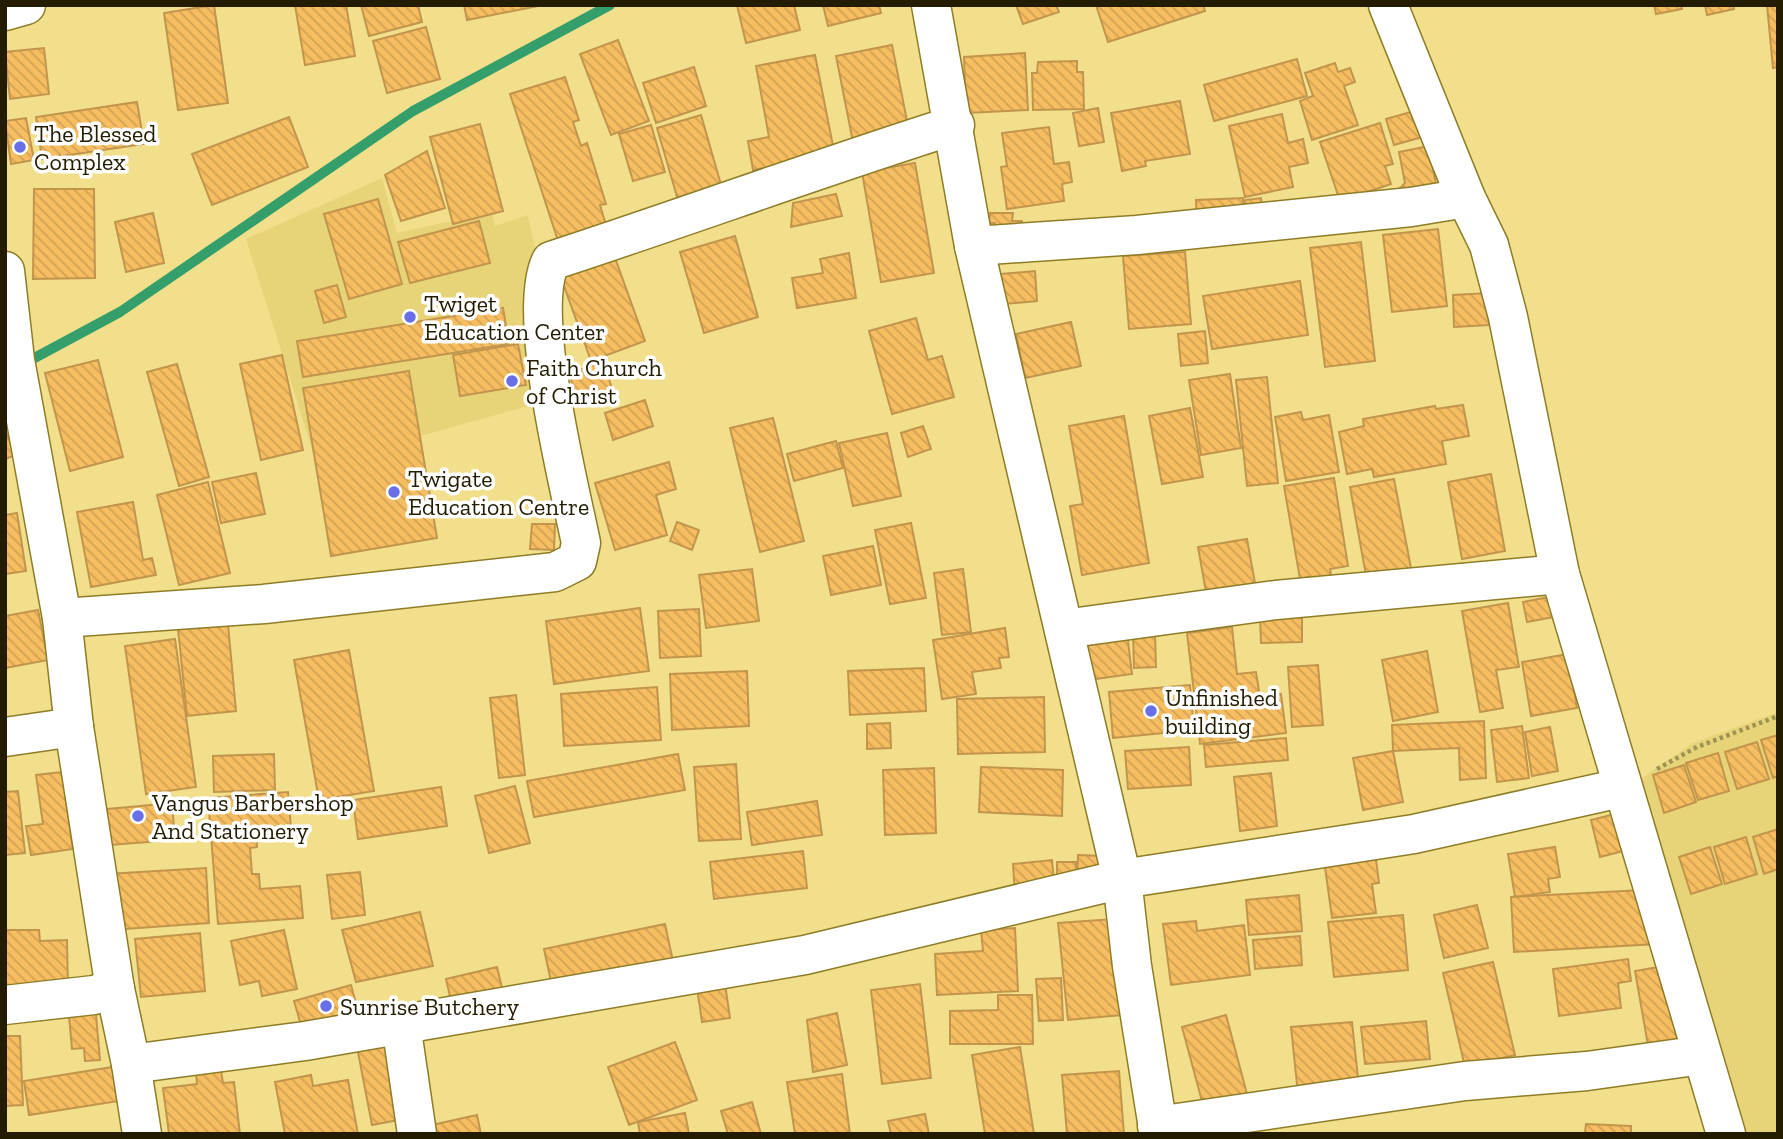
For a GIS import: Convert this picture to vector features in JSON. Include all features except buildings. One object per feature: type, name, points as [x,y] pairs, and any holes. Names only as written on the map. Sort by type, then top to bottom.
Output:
[{"type":"street","points":[[5,11],[26,5]]},
{"type":"street","points":[[931,5],[955,125],[974,246],[1122,879],[1132,967],[1158,1130],[1465,1080],[1587,1071],[1702,1055]]},
{"type":"street","points":[[1388,5],[1466,198],[1489,245],[1508,317],[1560,574],[1621,788],[1726,1134]]},
{"type":"street","points":[[62,618],[264,604],[555,572],[577,561],[581,543],[549,377],[545,339],[542,301],[546,270],[551,261],[955,125]]},
{"type":"street","points":[[974,246],[1137,235],[1411,207],[1466,198]]},
{"type":"street","points":[[5,271],[15,360],[62,618],[74,727],[114,989],[131,1064],[142,1134]]},
{"type":"street","points":[[1064,629],[1276,600],[1560,574]]},
{"type":"street","points":[[5,737],[74,727]]},
{"type":"street","points":[[131,1064],[401,1024],[805,954],[1122,879],[1414,834],[1621,788]]},
{"type":"street","points":[[5,1004],[94,995],[114,989]]},
{"type":"street","points":[[401,1024],[417,1134]]},
{"type":"path","points":[[1621,788],[1697,747],[1778,716]]},
{"type":"shaded area","name":"Twiget Education Center","points":[[382,178],[397,233],[492,212],[495,226],[528,215],[567,395],[317,465],[246,239]]},
{"type":"shaded area","points":[[1778,712],[1778,1134],[1741,1134],[1630,786],[1693,743]]},
{"type":"waterway","points":[[27,362],[120,312],[413,111],[610,5]]},
{"type":"place","name":"The Blessed Complex","points":[[20,147]]},
{"type":"place","name":"Twiget Education Center","points":[[410,317]]},
{"type":"place","name":"Faith Church of Christ","points":[[512,381]]},
{"type":"place","name":"Twigate Education Centre","points":[[394,492]]},
{"type":"place","name":"Unfinished building","points":[[1151,711]]},
{"type":"place","name":"Vangus Barbershop And Stationery","points":[[138,816]]},
{"type":"place","name":"Sunrise Butchery","points":[[326,1006]]}]
